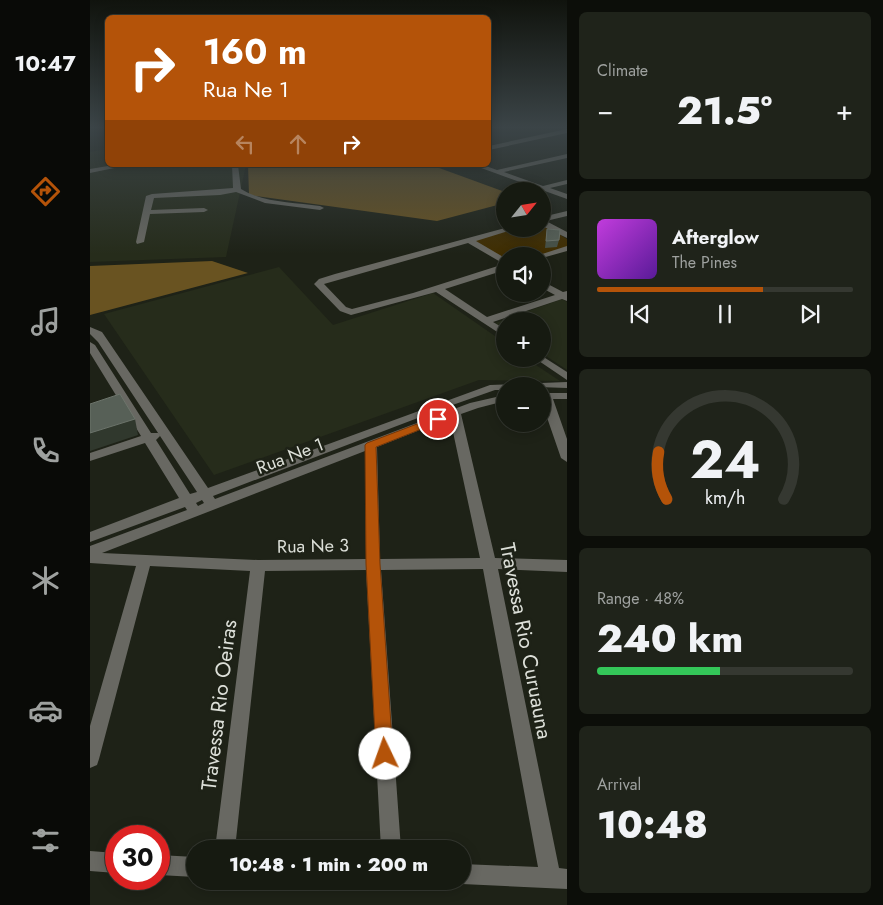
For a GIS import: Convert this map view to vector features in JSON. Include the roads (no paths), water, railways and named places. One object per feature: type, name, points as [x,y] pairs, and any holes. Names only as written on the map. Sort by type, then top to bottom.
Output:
[{"type":"street","points":[[235,170],[237,190]]},
{"type":"street","points":[[492,170],[525,182]]},
{"type":"street","points":[[497,172],[505,170]]},
{"type":"street","points":[[551,186],[567,182]]},
{"type":"street","points":[[140,242],[149,198],[154,195],[220,193],[237,190],[258,199],[320,208]]},
{"type":"street","points":[[551,192],[567,198]]},
{"type":"street","points":[[146,212],[204,210]]},
{"type":"street","points":[[551,218],[567,213]]},
{"type":"street","points":[[551,226],[567,236]]},
{"type":"street","points":[[496,233],[322,281],[319,284],[340,306],[348,311],[362,310],[496,270]]},
{"type":"street","points":[[468,240],[496,257]]},
{"type":"street","points":[[551,253],[567,248]]},
{"type":"street","points":[[437,288],[496,328]]},
{"type":"street","points":[[551,289],[565,296]]},
{"type":"street","points":[[485,321],[565,296]]},
{"type":"street","points":[[90,330],[98,334],[115,357],[139,396],[209,499]]},
{"type":"street","points":[[90,345],[95,363],[148,438],[190,506]]},
{"type":"street","points":[[95,363],[115,357]]},
{"type":"street","points":[[551,366],[567,377]]},
{"type":"street","points":[[560,393],[567,386]]},
{"type":"street","name":"Rua Ne 1","points":[[90,537],[209,499],[449,403],[496,387]]},
{"type":"street","points":[[124,403],[139,396]]},
{"type":"street","name":"Rua Ne 1","points":[[209,499],[371,445],[474,405],[496,400]]},
{"type":"street","name":"Travessa Rio Curuauna","points":[[455,412],[559,879]]},
{"type":"street","points":[[551,415],[567,458]]},
{"type":"street","points":[[90,457],[164,433]]},
{"type":"street","points":[[371,445],[373,564],[390,840]]},
{"type":"street","name":"Rua Ne 1","points":[[90,552],[190,506]]},
{"type":"street","name":"Rua Ne 3","points":[[90,558],[258,566],[489,563],[567,566]]},
{"type":"street","points":[[90,759],[144,562]]},
{"type":"street","name":"Travessa Rio Oeiras","points":[[226,840],[258,566]]},
{"type":"street","points":[[90,861],[105,862]]},
{"type":"street","points":[[170,866],[186,866]]},
{"type":"street","points":[[471,874],[559,879]]}]
